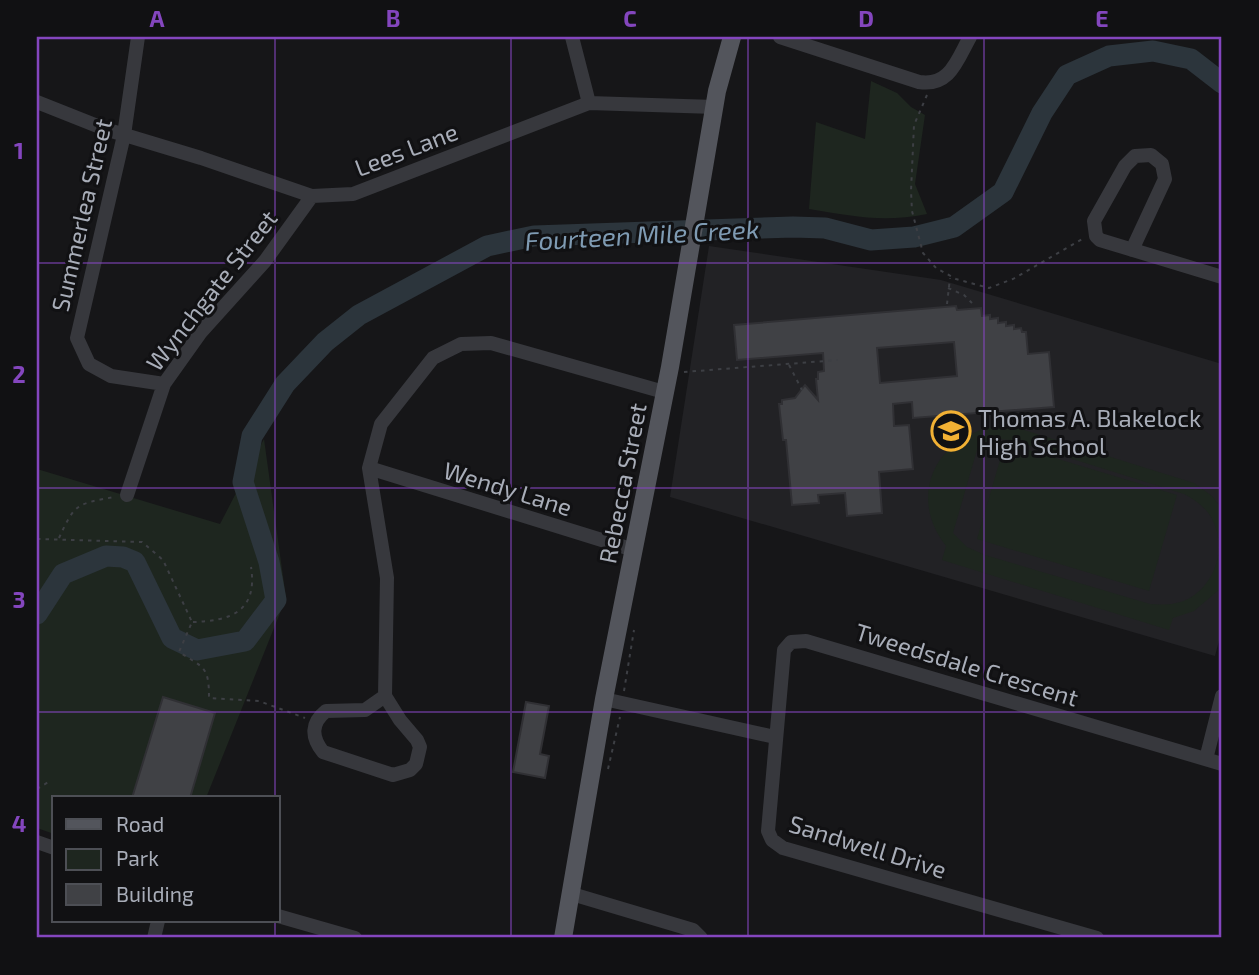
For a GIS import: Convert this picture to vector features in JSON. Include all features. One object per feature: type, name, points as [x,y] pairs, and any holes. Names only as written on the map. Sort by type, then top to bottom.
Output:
[{"type":"main road","name":"Rebecca Street","points":[[563,938],[604,699],[669,370],[715,107],[732,37]]},
{"type":"street","name":"Summerlea Street","points":[[138,37],[124,135],[77,338],[89,364],[111,376],[164,384]]},
{"type":"street","points":[[572,37],[589,103]]},
{"type":"street","points":[[780,37],[931,84],[940,82],[947,76],[970,37]]},
{"type":"street","name":"Lees Lane","points":[[37,102],[124,135],[312,196],[353,194],[589,103],[715,107]]},
{"type":"street","points":[[1132,250],[1165,179],[1162,163],[1151,155],[1135,156],[1125,166],[1094,221],[1100,240],[1132,250],[1222,277]]},
{"type":"street","name":"Wynchgate Street","points":[[127,495],[164,384],[201,332],[265,261],[312,196]]},
{"type":"street","points":[[386,696],[365,710],[326,711],[315,722],[313,734],[323,752],[393,775],[402,774],[416,764],[420,747],[417,740],[400,720],[386,696],[387,578],[369,468],[381,424],[433,358],[461,344],[491,343],[664,392]]},
{"type":"street","name":"Wendy Lane","points":[[369,468],[634,550]]},
{"type":"street","name":"Tweedsdale Crescent","points":[[775,737],[784,650],[791,642],[807,641],[1222,764]]},
{"type":"street","points":[[1206,759],[1222,696]]},
{"type":"street","points":[[604,699],[775,737]]},
{"type":"street","name":"Sandwell Drive","points":[[775,737],[768,831],[772,840],[783,848],[799,850],[1072,935],[1097,938]]},
{"type":"street","points":[[572,894],[693,930],[701,938]]},
{"type":"street","points":[[280,917],[355,938]]},
{"type":"path","points":[[931,84],[914,125],[911,191],[912,211],[923,253],[936,268],[950,276],[989,288],[1013,279],[1096,231]]},
{"type":"path","points":[[947,304],[950,276]]},
{"type":"path","points":[[948,288],[964,295],[972,303]]},
{"type":"path","points":[[669,370],[692,372],[838,360]]},
{"type":"path","points":[[789,364],[802,390]]},
{"type":"path","points":[[59,539],[71,512],[86,503],[127,495]]},
{"type":"path","points":[[37,538],[142,542],[163,560],[192,622]]},
{"type":"path","points":[[192,622],[217,622],[231,617],[244,607],[253,582],[251,567]]},
{"type":"path","points":[[192,622],[179,653],[204,668],[209,679],[209,698],[259,701],[315,722]]},
{"type":"path","points":[[37,789],[50,781]]},
{"type":"shaded area","name":"Thomas A. Blakelock High School","points":[[709,246],[941,280],[1222,364],[1222,629],[1215,656],[670,497]]},
{"type":"green space","points":[[871,81],[897,93],[911,107],[925,115],[915,184],[927,214],[881,218],[809,209],[816,122],[865,139]]},
{"type":"green space","points":[[1001,426],[1014,427],[1194,483],[1212,496],[1222,509],[1220,589],[1194,611],[1173,618],[1169,630],[942,560],[946,546],[934,526],[929,506],[929,487],[935,469],[946,453],[960,440],[979,431]],"holes":[[[997,439],[1012,440],[1184,494],[1196,501],[1212,519],[1219,541],[1216,564],[1206,584],[1183,601],[1150,604],[985,555],[967,547],[953,533],[979,443]]]},
{"type":"green space","points":[[264,439],[286,598],[207,796],[52,796],[52,833],[37,828],[37,469],[220,524]]},
{"type":"green space","points":[[1005,443],[1177,495],[1149,591],[977,539]]},
{"type":"building","points":[[956,306],[957,310],[981,308],[982,316],[990,315],[990,319],[998,318],[998,323],[1006,322],[1006,326],[1014,325],[1014,329],[1021,328],[1022,332],[1026,332],[1028,354],[1049,352],[1054,407],[913,418],[912,402],[893,404],[894,426],[909,425],[913,469],[879,472],[882,513],[847,516],[845,493],[818,495],[819,503],[792,505],[786,440],[783,440],[779,404],[782,404],[782,400],[795,398],[805,385],[818,400],[816,379],[818,372],[824,371],[823,353],[737,360],[734,325]],"holes":[[[954,342],[957,376],[880,383],[877,348]]]},
{"type":"building","points":[[163,697],[215,713],[191,796],[133,796]]},
{"type":"building","points":[[526,702],[549,706],[540,754],[549,756],[545,778],[513,772]]},
{"type":"waterway","name":"Fourteen Mile Creek","points":[[37,614],[63,574],[106,556],[123,557],[135,562],[172,638],[197,650],[245,641],[276,600],[269,562],[243,482],[252,436],[285,384],[325,342],[359,315],[487,246],[534,236],[793,227],[825,228],[871,240],[914,237],[954,227],[1003,192],[1042,113],[1067,75],[1109,56],[1153,51],[1191,59],[1222,83]]},
{"type":"place","name":"Thomas A. Blakelock High School","points":[[951,431]]}]
